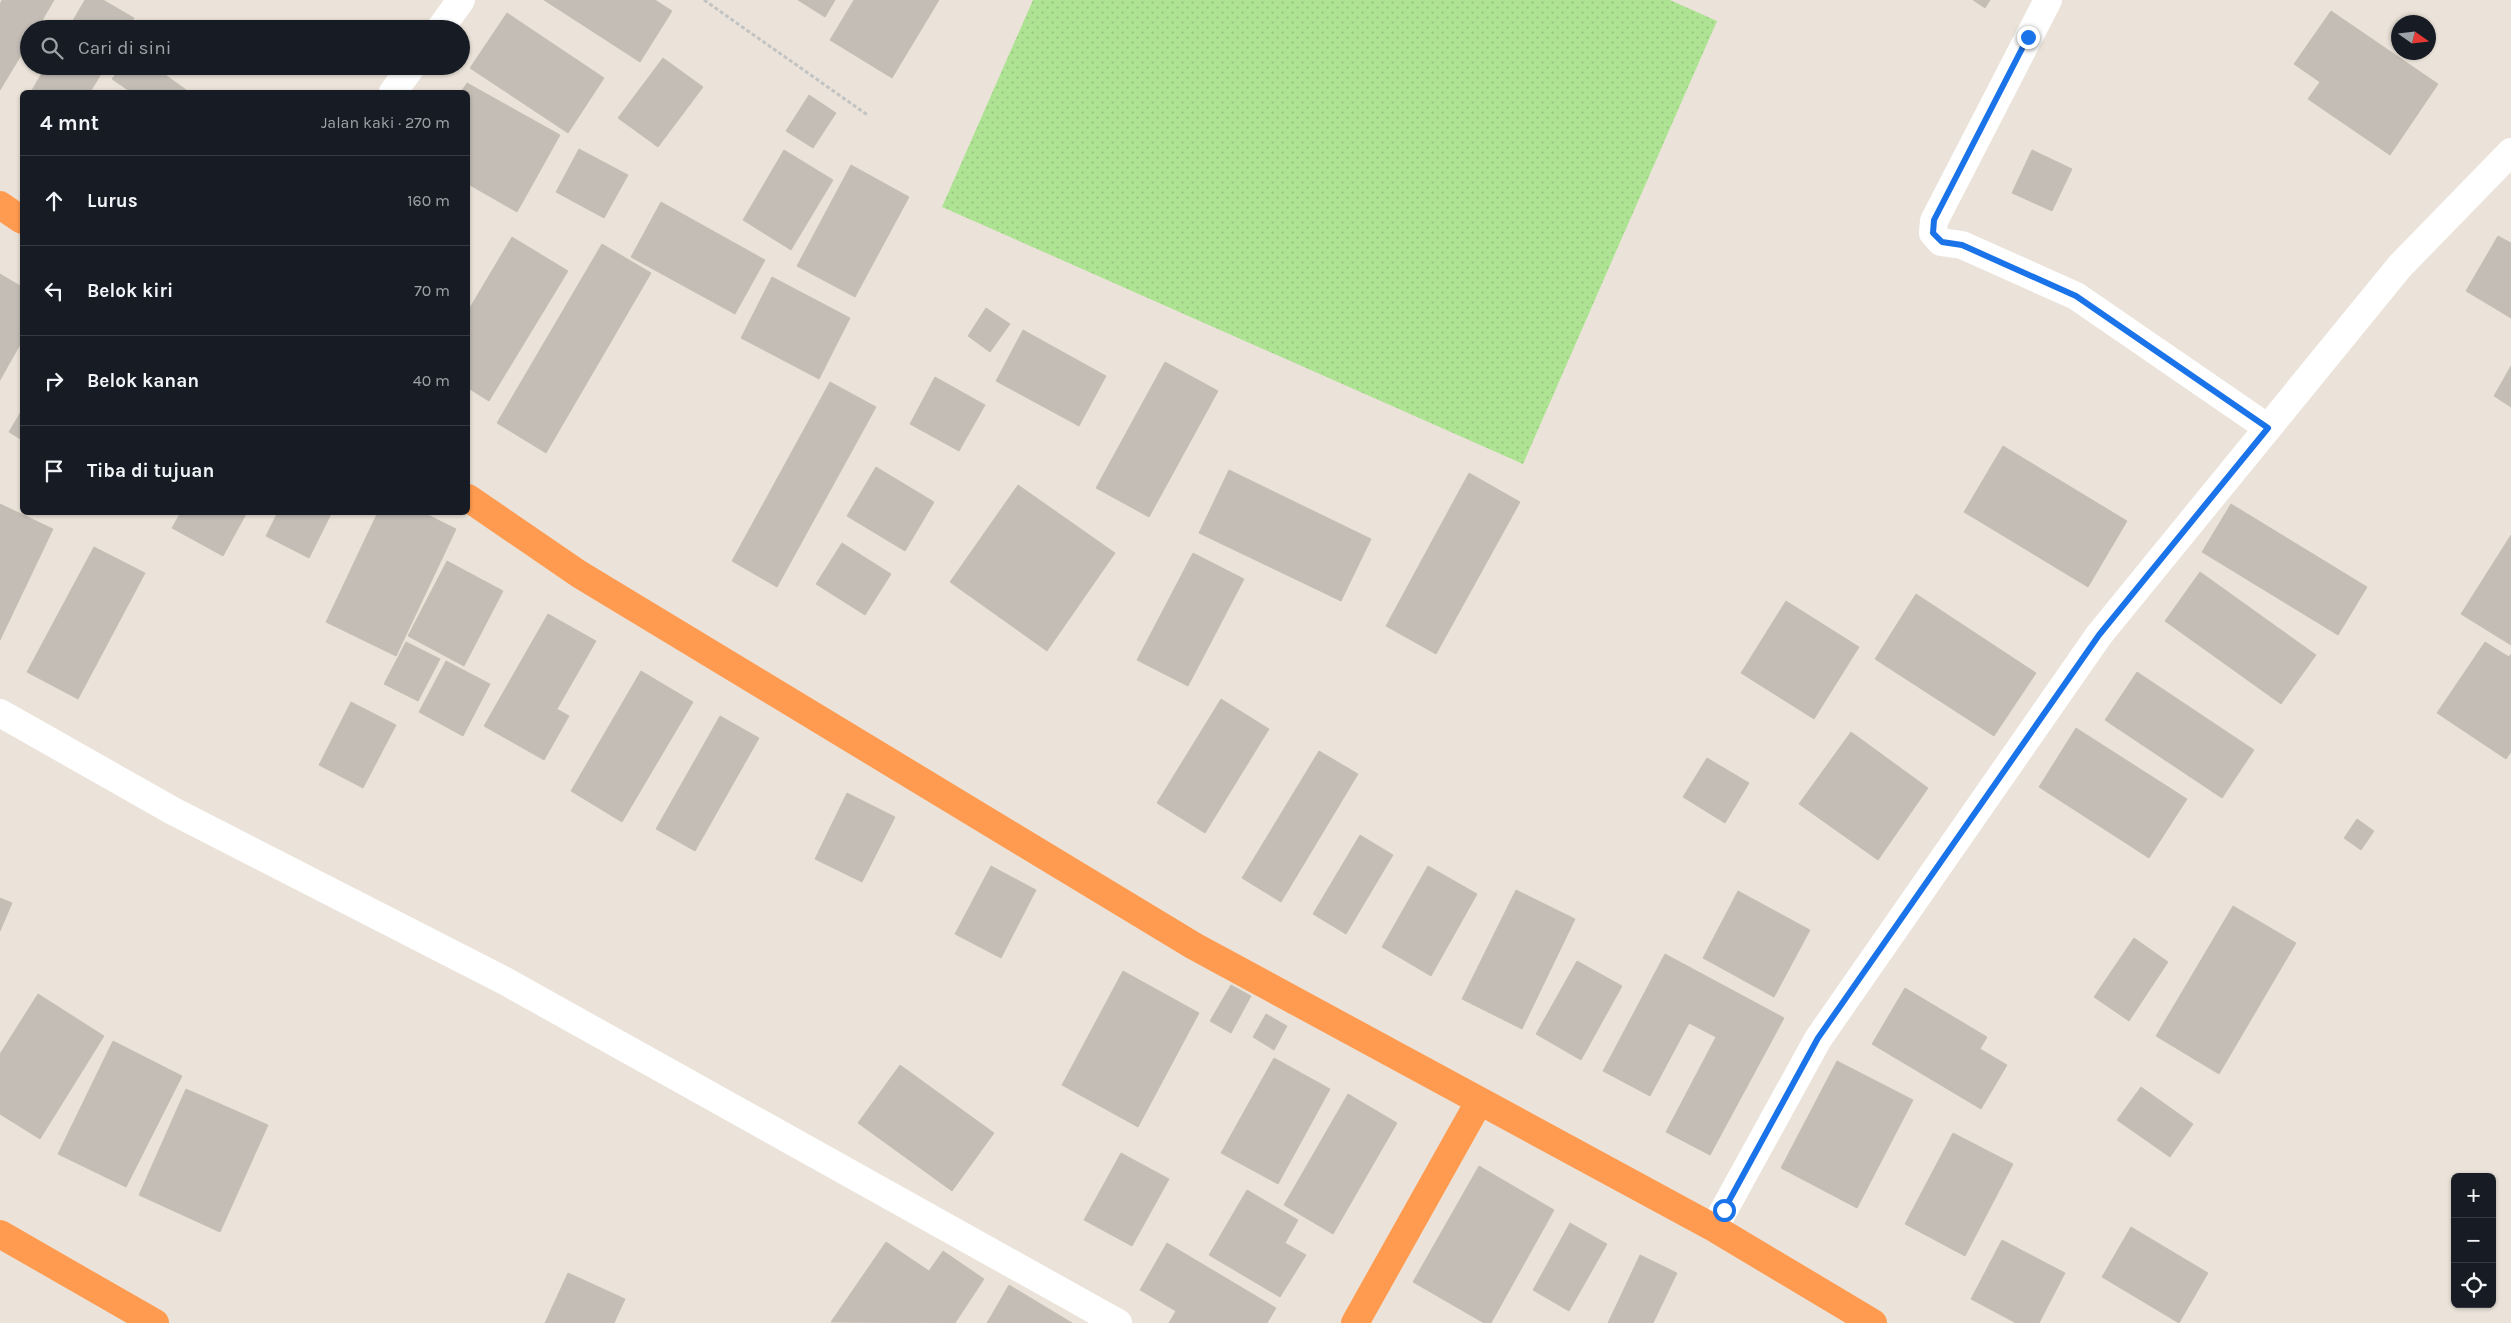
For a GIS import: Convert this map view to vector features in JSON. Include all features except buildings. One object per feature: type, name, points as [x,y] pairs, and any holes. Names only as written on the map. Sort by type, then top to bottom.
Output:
[{"type":"highway","points":[[470,499],[579,574],[1194,946],[1714,1228],[1872,1323]]},
{"type":"highway","points":[[1355,1323],[1479,1102]]},
{"type":"highway","points":[[0,1234],[155,1323]]},
{"type":"street","points":[[447,20],[461,0]]},
{"type":"street","points":[[2048,0],[1934,220],[1933,233],[1942,242],[1962,245],[2076,296],[2268,428]]},
{"type":"street","points":[[394,90],[405,75]]},
{"type":"street","points":[[1714,1228],[1818,1038],[2099,635],[2400,266],[2511,152]]},
{"type":"street","points":[[0,713],[173,811],[505,981],[1118,1323]]},
{"type":"path","points":[[704,0],[868,116]]},
{"type":"green space","points":[[1033,0],[1670,0],[1717,21],[1523,464],[942,207]]},
{"type":"route","points":[[1724,1210],[1818,1038],[2099,635],[2268,428],[2076,296],[1962,245],[1942,242],[1933,233],[1934,220],[2028,37]]}]
